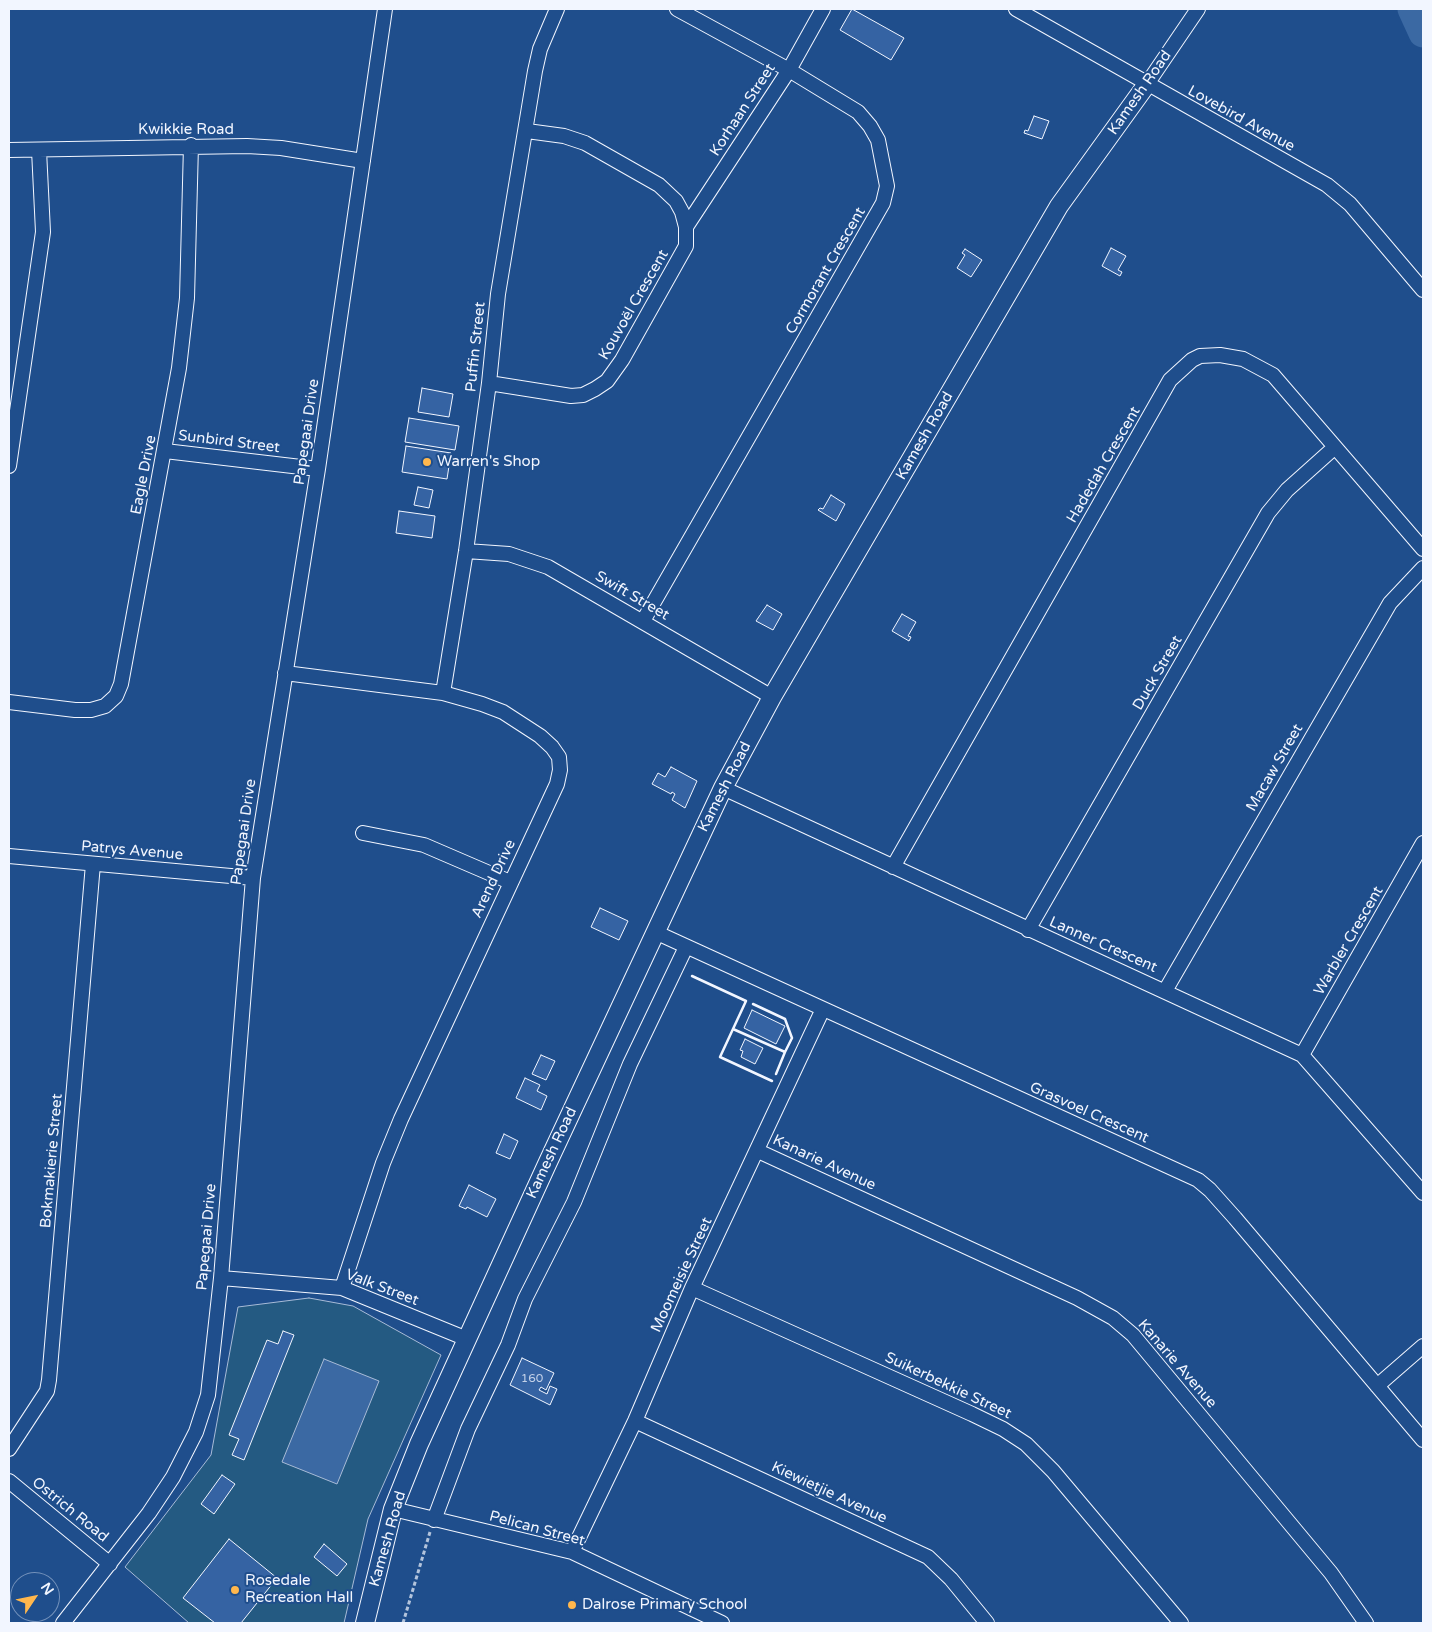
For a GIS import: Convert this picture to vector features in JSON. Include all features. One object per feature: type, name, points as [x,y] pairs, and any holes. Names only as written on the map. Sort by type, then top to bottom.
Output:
[{"type":"street","name":"Papegaai Drive","points":[[63,1623],[110,1564],[173,1477],[196,1432],[208,1395],[221,1278],[253,878],[318,469],[385,9]]},
{"type":"street","name":"Puffin Street","points":[[442,692],[466,551],[489,383],[498,294],[540,49],[557,9]]},
{"type":"street","name":"Cormorant Crescent","points":[[643,621],[883,203],[887,186],[878,140],[870,126],[858,112],[789,70],[677,9]]},
{"type":"street","name":"Korhaan Street","points":[[686,227],[789,70],[823,9]]},
{"type":"street","name":"Lovebird Avenue","points":[[1016,9],[1332,188],[1355,209],[1423,290]]},
{"type":"street","name":"Kamesh Road","points":[[365,1623],[393,1509],[430,1419],[723,788],[772,697],[1059,206],[1147,84],[1198,9]]},
{"type":"street","name":"Kouvoël Crescent","points":[[489,383],[571,396],[583,395],[607,381],[622,360],[686,246],[686,227],[676,201],[660,185],[584,143],[564,136],[527,131]]},
{"type":"street","name":"Kwikkie Road","points":[[9,150],[191,146],[281,148],[363,161]]},
{"type":"street","name":"Eagle Drive","points":[[9,702],[75,710],[91,710],[105,706],[116,696],[124,671],[165,451],[187,298],[191,146]]},
{"type":"street","points":[[9,466],[43,232],[39,150]]},
{"type":"street","name":"Hadedah Crescent","points":[[894,867],[1170,380],[1179,369],[1192,360],[1210,355],[1243,359],[1263,369],[1284,385],[1423,549]]},
{"type":"street","name":"Duck Street","points":[[1028,930],[1268,513],[1287,490],[1335,447]]},
{"type":"street","name":"Sunbird Street","points":[[165,451],[318,469]]},
{"type":"street","name":"Swift Street","points":[[466,551],[509,554],[534,562],[643,621],[772,697]]},
{"type":"street","name":"Macaw Street","points":[[1165,991],[1390,603],[1423,568]]},
{"type":"street","name":"Arend Drive","points":[[285,673],[442,692],[503,712],[540,736],[552,747],[559,757],[560,770],[557,784],[401,1119],[384,1163],[342,1288]]},
{"type":"street","name":"Lanner Crescent","points":[[723,788],[1302,1055],[1423,1193]]},
{"type":"street","points":[[364,833],[424,845],[510,882]]},
{"type":"street","name":"Warbler Crescent","points":[[1302,1055],[1423,843]]},
{"type":"street","name":"Patrys Avenue","points":[[9,856],[253,878]]},
{"type":"street","name":"Bokmakierie Street","points":[[9,1449],[39,1406],[47,1391],[49,1380],[93,864]]},
{"type":"street","name":"Grasvoel Crescent","points":[[655,932],[822,1011],[1198,1180],[1210,1190],[1235,1218],[1423,1440]]},
{"type":"street","points":[[434,1520],[468,1429],[508,1345],[525,1300],[574,1202],[630,1064],[686,947]]},
{"type":"street","name":"Moomeisie Street","points":[[572,1552],[635,1421],[692,1288],[758,1151],[822,1011]]},
{"type":"street","name":"Kanarie Avenue","points":[[758,1151],[1077,1298],[1113,1318],[1133,1335],[1331,1572],[1366,1623]]},
{"type":"street","name":"Valk Street","points":[[221,1278],[342,1288],[467,1339]]},
{"type":"street","name":"Suikerbekkie Street","points":[[692,1288],[1004,1429],[1026,1444],[1053,1470],[1181,1623]]},
{"type":"street","points":[[1377,1386],[1423,1346]]},
{"type":"street","name":"Kiewietjie Avenue","points":[[635,1421],[928,1557],[951,1579],[987,1623]]},
{"type":"street","name":"Ostrich Road","points":[[9,1481],[110,1564]]},
{"type":"street","name":"Pelican Street","points":[[393,1509],[572,1552],[722,1623]]},
{"type":"path","points":[[403,1623],[434,1520]]},
{"type":"shaded area","points":[[309,1298],[353,1306],[441,1355],[368,1519],[344,1623],[189,1623],[125,1567],[211,1455],[238,1307]]},
{"type":"shaded area","points":[[324,1359],[379,1381],[337,1484],[282,1462]]},
{"type":"building","points":[[852,9],[904,38],[891,60],[840,30]]},
{"type":"building","points":[[1034,116],[1049,121],[1042,139],[1024,133],[1025,130],[1028,131]]},
{"type":"building","points":[[1111,248],[1126,256],[1118,270],[1122,272],[1120,276],[1102,266]]},
{"type":"building","points":[[965,249],[982,260],[971,277],[957,268],[965,255],[962,253]]},
{"type":"building","points":[[422,388],[453,394],[449,417],[418,412]]},
{"type":"building","points":[[409,418],[459,426],[455,450],[405,442]]},
{"type":"building","name":"Warren's Shop","points":[[406,446],[451,453],[447,479],[402,472]]},
{"type":"building","points":[[418,487],[433,490],[429,508],[414,505]]},
{"type":"building","points":[[831,495],[845,504],[836,521],[818,510],[820,508],[823,509]]},
{"type":"building","points":[[399,511],[435,516],[432,538],[396,533]]},
{"type":"building","points":[[767,605],[782,614],[773,630],[756,621]]},
{"type":"building","points":[[902,614],[916,622],[908,636],[911,637],[909,641],[892,631]]},
{"type":"building","points":[[671,767],[697,781],[685,808],[672,800],[675,794],[672,792],[671,794],[652,784],[658,773],[665,777]]},
{"type":"building","points":[[600,908],[628,921],[619,940],[591,927]]},
{"type":"building","points":[[752,1010],[785,1026],[776,1044],[744,1028]]},
{"type":"building","points":[[745,1039],[763,1048],[755,1064],[741,1057],[743,1051],[740,1050]]},
{"type":"building","points":[[541,1055],[555,1061],[546,1080],[532,1074]]},
{"type":"building","points":[[525,1078],[540,1085],[537,1091],[547,1096],[541,1110],[516,1098]]},
{"type":"building","points":[[504,1134],[518,1141],[510,1159],[496,1153]]},
{"type":"building","points":[[469,1185],[496,1199],[487,1217],[467,1207],[466,1209],[459,1206]]},
{"type":"building","points":[[283,1331],[294,1335],[244,1460],[232,1455],[239,1439],[229,1435],[267,1340],[278,1344]]},
{"type":"building","points":[[522,1358],[554,1373],[546,1390],[541,1387],[539,1390],[547,1394],[550,1386],[557,1389],[550,1405],[510,1385]]},
{"type":"building","points":[[222,1475],[235,1484],[214,1514],[201,1504]]},
{"type":"building","points":[[229,1539],[277,1578],[241,1623],[215,1623],[183,1598]]},
{"type":"building","points":[[324,1544],[347,1564],[337,1576],[314,1557]]},
{"type":"waterway","points":[[1412,9],[1423,33]]},
{"type":"wall","points":[[692,976],[746,1001],[733,1029],[785,1052],[792,1038],[785,1019],[753,1004]]},
{"type":"wall","points":[[733,1029],[720,1057],[772,1081]]},
{"type":"wall","points":[[776,1074],[785,1052]]},
{"type":"place","name":"Warren's Shop","points":[[427,462]]},
{"type":"place","name":"Rosedale Recreation Hall","points":[[235,1590]]},
{"type":"place","name":"Dalrose Primary School","points":[[572,1605]]}]
